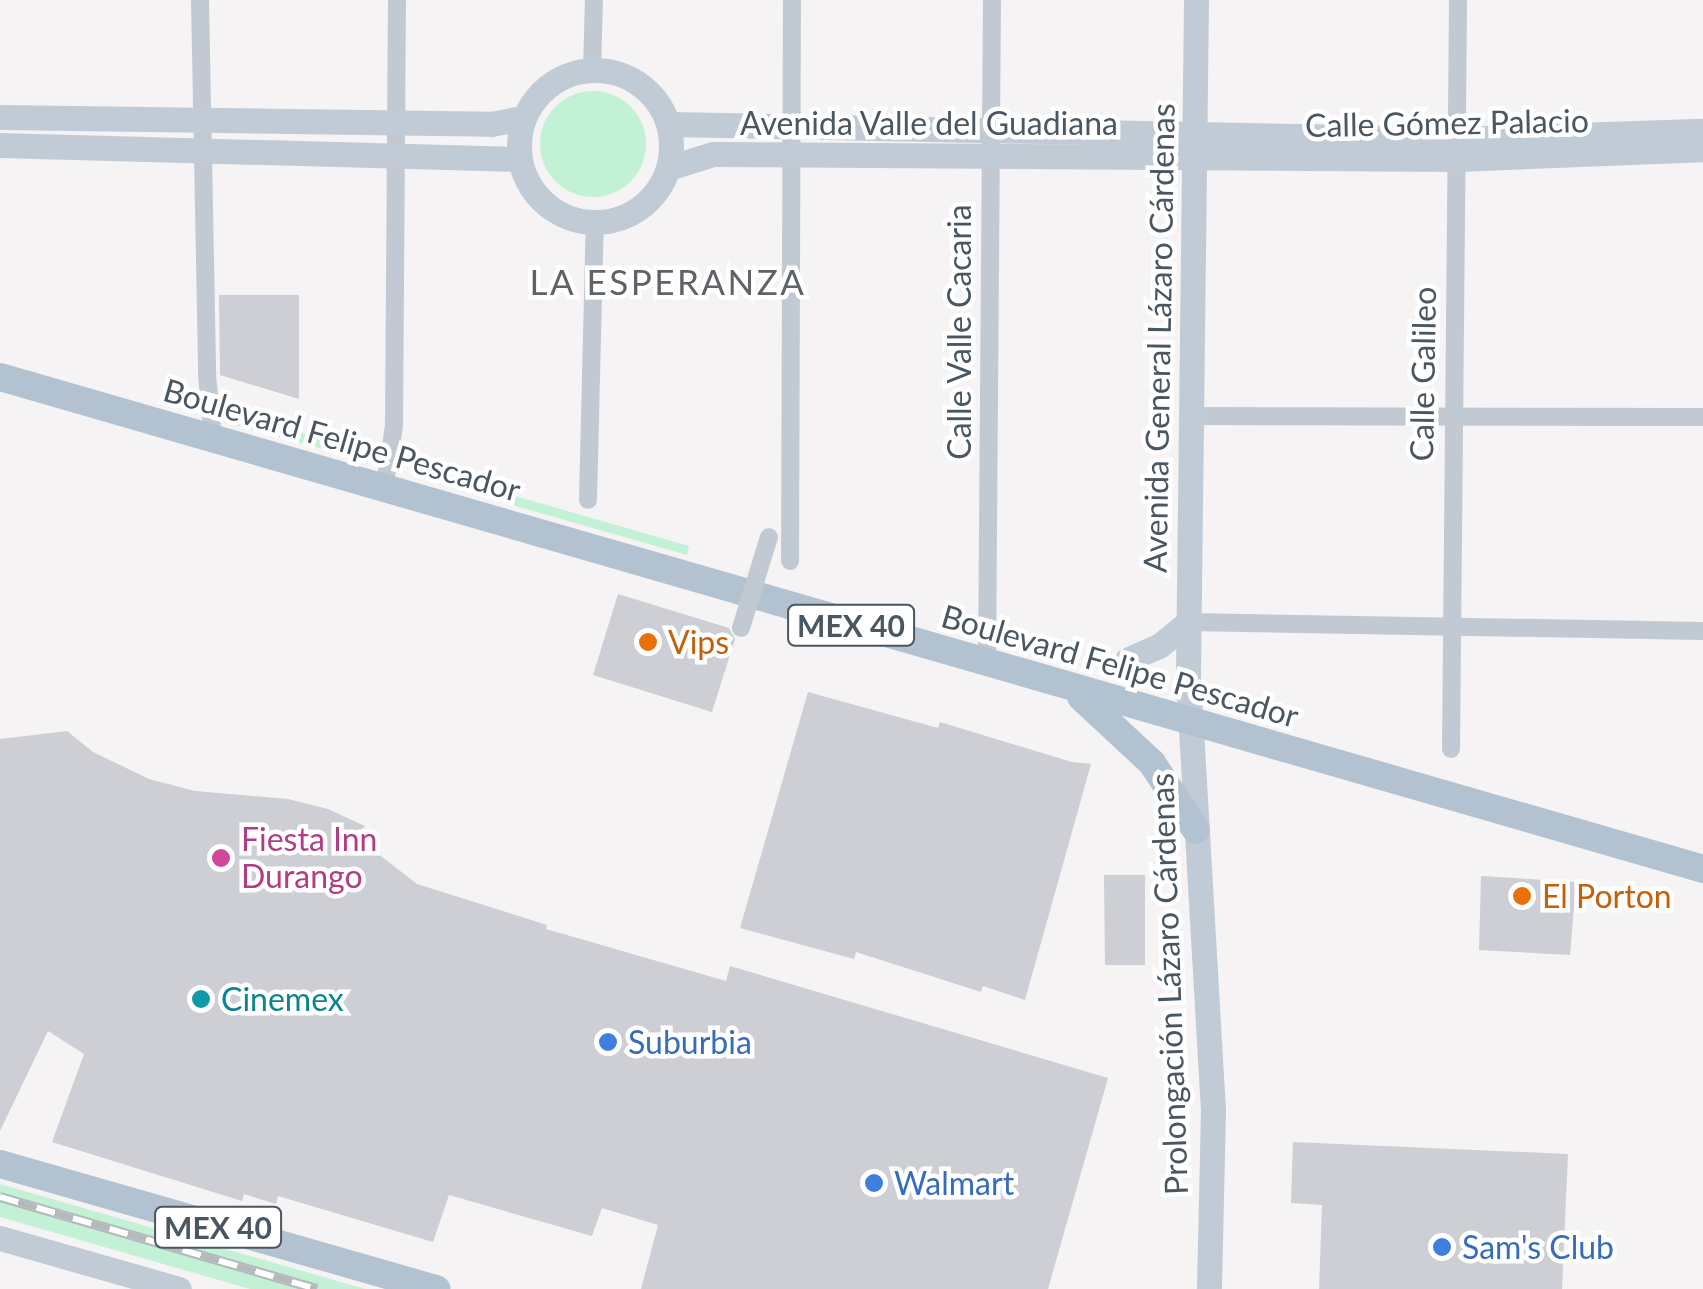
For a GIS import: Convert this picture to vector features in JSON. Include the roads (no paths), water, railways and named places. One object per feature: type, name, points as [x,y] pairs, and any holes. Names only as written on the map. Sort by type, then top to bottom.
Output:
[{"type":"main road","name":"Boulevard Felipe Pescador","points":[[0,378],[1703,869]]},
{"type":"main road","points":[[1072,690],[1152,763],[1196,830]]},
{"type":"main road","name":"MEX 40","points":[[0,1164],[436,1289]]},
{"type":"street","points":[[200,0],[213,438]]},
{"type":"street","points":[[384,489],[394,426],[398,0]]},
{"type":"street","points":[[592,70],[594,0]]},
{"type":"street","points":[[790,561],[792,0]]},
{"type":"street","name":"Calle Valle Cacaria","points":[[987,664],[992,0]]},
{"type":"street","name":"Avenida General Lázaro Cárdenas","points":[[1188,676],[1196,0]]},
{"type":"street","name":"Calle Galileo","points":[[1451,749],[1458,0]]},
{"type":"street","points":[[592,70],[612,72],[639,84],[660,106],[668,124],[668,168],[658,190],[640,207],[619,218],[595,222],[569,217],[546,204],[529,184],[519,159],[524,118],[550,84],[592,70]]},
{"type":"street","points":[[0,117],[491,124],[524,118]]},
{"type":"street","name":"Avenida Valle del Guadiana","points":[[668,124],[990,129],[1192,145]]},
{"type":"street","name":"Calle Gómez Palacio","points":[[1457,149],[1703,130]]},
{"type":"street","points":[[0,145],[519,159]]},
{"type":"street","name":"Avenida Valle del Guadiana","points":[[668,168],[697,156],[990,156],[1192,145]]},
{"type":"street","name":"Calle Gómez Palacio","points":[[1192,145],[1703,149]]},
{"type":"street","points":[[588,500],[595,222]]},
{"type":"street","points":[[1190,416],[1703,418]]},
{"type":"street","points":[[741,628],[769,537]]},
{"type":"street","points":[[1127,660],[1158,646],[1189,622],[1703,631]]},
{"type":"street","name":"Prolongación Lázaro Cárdenas","points":[[1188,676],[1212,1110],[1209,1289]]},
{"type":"street","points":[[0,1238],[179,1289]]},
{"type":"railway","points":[[0,1197],[317,1289]]},
{"type":"place","name":"Vips","points":[[648,642]]},
{"type":"place","name":"Fiesta Inn Durango","points":[[221,858]]},
{"type":"place","name":"El Porton","points":[[1522,896]]},
{"type":"place","name":"Cinemex","points":[[201,999]]},
{"type":"place","name":"Suburbia","points":[[608,1042]]},
{"type":"place","name":"Walmart","points":[[874,1183]]},
{"type":"place","name":"Sam's Club","points":[[1442,1247]]},
{"type":"district","name":"LA ESPERANZA","points":[[668,281]]}]
